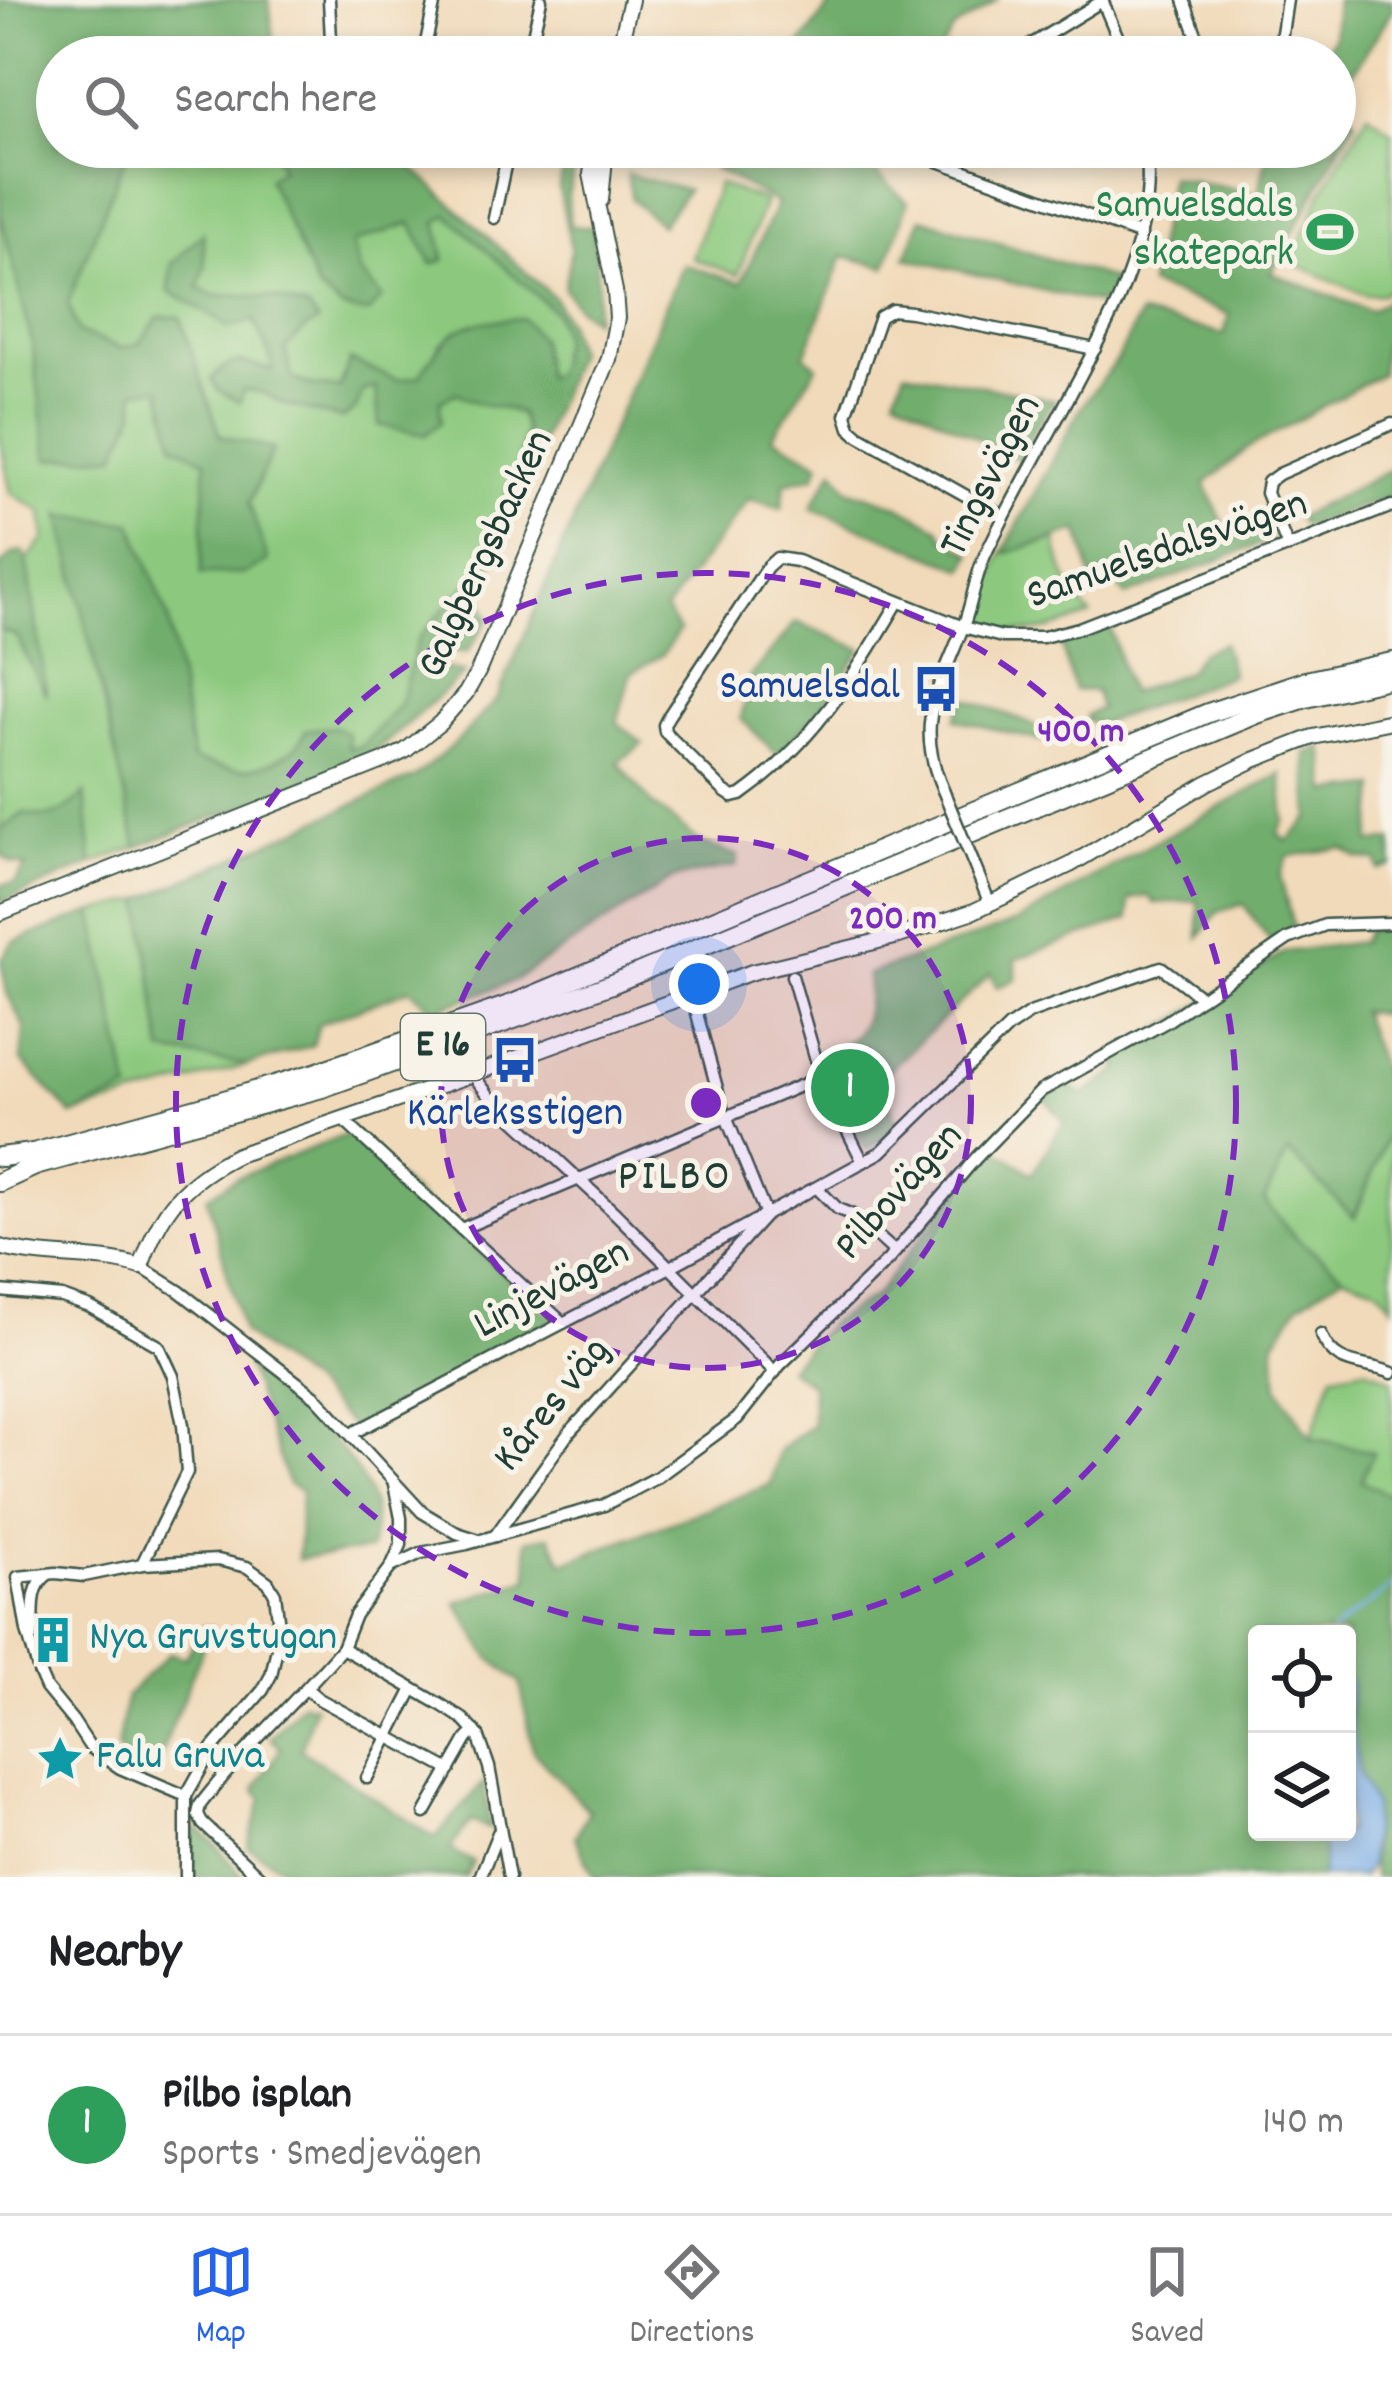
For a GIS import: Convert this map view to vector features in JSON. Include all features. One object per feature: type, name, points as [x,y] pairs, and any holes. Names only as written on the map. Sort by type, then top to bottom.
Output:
[{"type":"highway","name":"E 16","points":[[0,1157],[33,1153],[189,1111],[471,1019],[619,962],[1208,713],[1316,678],[1392,662]]},
{"type":"highway","name":"E 16","points":[[0,1182],[35,1166],[322,1088],[521,1019],[1257,714],[1392,678]]},
{"type":"street","points":[[329,0],[331,36]]},
{"type":"street","points":[[427,36],[435,0]]},
{"type":"street","points":[[533,36],[541,0]]},
{"type":"street","points":[[623,36],[631,0]]},
{"type":"street","points":[[1045,36],[1102,0],[1117,36]]},
{"type":"street","points":[[1184,0],[1197,36]]},
{"type":"street","points":[[1282,33],[1287,0]]},
{"type":"street","points":[[494,218],[505,168]]},
{"type":"street","points":[[592,168],[603,223]]},
{"type":"street","points":[[603,168],[603,223]]},
{"type":"street","points":[[957,168],[1141,235]]},
{"type":"street","name":"Tingsvägen","points":[[990,904],[932,757],[932,704],[963,627],[977,573],[1113,312],[1141,235],[1148,168]]},
{"type":"street","name":"Galgbergsbacken","points":[[0,913],[386,760],[406,751],[451,712],[496,634],[609,359],[616,305],[603,223]]},
{"type":"street","points":[[1004,517],[850,428],[846,415],[880,317],[887,311],[911,312],[1095,349]]},
{"type":"street","points":[[1288,547],[1266,493],[1270,479],[1392,424]]},
{"type":"street","name":"Samuelsdalsvägen","points":[[898,602],[817,725],[741,795],[724,791],[665,732],[668,716],[773,560],[787,557],[963,627],[1014,639],[1059,634],[1392,506]]},
{"type":"street","points":[[141,1267],[171,1204],[209,1169],[237,1155],[770,967],[925,928],[990,904],[1070,865],[1254,760],[1313,737],[1392,721]]},
{"type":"street","name":"Pilbovägen","points":[[391,1567],[411,1556],[604,1505],[637,1489],[722,1432],[746,1409],[802,1341],[895,1252],[1041,1091],[1144,1036],[1261,955],[1310,929],[1392,922]]},
{"type":"street","name":"Linjevägen","points":[[351,1434],[862,1162],[889,1145],[1030,1012],[1161,967],[1202,998]]},
{"type":"street","points":[[792,976],[820,1077],[862,1162]]},
{"type":"street","points":[[692,995],[726,1117],[766,1215]]},
{"type":"street","points":[[472,1075],[775,1372]]},
{"type":"street","points":[[461,1228],[820,1077]]},
{"type":"street","points":[[341,1119],[563,1323]]},
{"type":"street","points":[[817,1188],[895,1252]]},
{"type":"street","name":"Kåres väg","points":[[495,1536],[557,1448],[766,1215]]},
{"type":"street","points":[[0,1246],[122,1261],[160,1277],[316,1397],[422,1512],[479,1540]]},
{"type":"street","points":[[0,1291],[62,1297],[159,1346],[173,1376],[187,1472],[142,1564]]},
{"type":"street","points":[[1322,1334],[1338,1358],[1392,1373]]},
{"type":"street","points":[[260,1877],[203,1824],[200,1805],[342,1648],[355,1615],[391,1567],[402,1537],[394,1484]]},
{"type":"street","points":[[186,1877],[187,1796],[213,1748],[263,1690],[277,1656],[279,1613],[268,1582],[233,1562],[142,1564],[84,1576],[18,1576],[30,1643],[46,1688],[98,1755],[187,1796]]},
{"type":"street","points":[[30,1643],[35,1589],[47,1575],[56,1574]]},
{"type":"street","points":[[342,1648],[463,1719],[475,1731],[486,1754],[509,1877]]},
{"type":"street","points":[[307,1689],[319,1700],[450,1770]]},
{"type":"street","points":[[367,1778],[413,1689]]},
{"type":"street","points":[[246,1711],[272,1723]]},
{"type":"street","points":[[425,1813],[475,1731]]},
{"type":"street","points":[[480,1877],[499,1829]]},
{"type":"green space","points":[[0,0],[269,0],[273,36],[36,36],[36,168],[121,168],[68,303],[78,332],[120,348],[139,344],[159,317],[180,317],[220,436],[273,449],[249,503],[268,561],[245,574],[201,574],[206,461],[174,444],[161,388],[135,390],[135,412],[116,455],[48,459],[32,342],[0,211]]},
{"type":"green space","points":[[834,0],[997,0],[950,36],[807,36]]},
{"type":"green space","points":[[1336,0],[1392,0],[1392,11],[1356,67],[1356,36],[1333,36]]},
{"type":"green space","points":[[1368,113],[1392,131],[1392,286],[1383,294],[1365,295],[1291,262],[1336,168],[1356,168],[1356,134]]},
{"type":"green space","points":[[121,168],[282,168],[269,179],[318,290],[359,271],[352,243],[411,223],[431,263],[444,260],[437,221],[448,215],[555,312],[562,337],[554,374],[544,378],[540,339],[441,343],[420,376],[397,380],[350,361],[340,388],[313,386],[292,379],[285,349],[305,329],[309,309],[277,299],[215,296],[172,263],[169,291],[228,327],[253,319],[272,371],[242,362],[240,401],[243,390],[263,392],[283,404],[377,388],[440,401],[457,393],[520,414],[525,432],[483,566],[418,639],[400,704],[362,746],[349,750],[299,747],[261,768],[235,770],[193,761],[168,617],[61,516],[137,847],[92,864],[85,794],[57,814],[24,813],[0,830],[0,630],[16,636],[46,690],[27,560],[45,539],[42,512],[11,493],[0,438],[0,211],[32,342],[48,459],[135,390],[161,388],[174,444],[206,460],[201,573],[249,503],[273,450],[221,436],[179,317],[159,317],[139,344],[120,348],[78,332],[68,303]]},
{"type":"green space","points":[[413,168],[554,298],[576,352],[481,596],[489,619],[467,652],[441,652],[439,668],[465,673],[384,744],[350,766],[137,847],[61,516],[132,523],[168,617],[193,760],[247,769],[280,758],[299,744],[306,730],[334,727],[347,733],[349,749],[362,746],[400,705],[418,639],[483,566],[525,432],[520,413],[457,393],[440,401],[441,422],[425,435],[379,425],[376,388],[363,390],[356,409],[342,419],[283,404],[263,392],[243,390],[240,402],[219,391],[211,379],[233,363],[272,370],[254,320],[228,328],[169,291],[172,264],[203,233],[205,268],[198,288],[215,296],[277,299],[309,309],[318,322],[285,349],[292,378],[313,386],[340,388],[350,360],[397,380],[419,376],[461,329],[522,318],[540,339],[545,378],[554,374],[562,337],[555,312],[448,215],[437,222],[444,260],[432,264],[411,223],[352,243],[359,271],[382,298],[367,313],[343,309],[318,290],[268,178],[281,169]]},
{"type":"green space","points":[[564,168],[574,168],[568,195],[570,226],[593,227],[598,285],[594,320],[564,289],[571,249],[559,189]]},
{"type":"green space","points":[[877,168],[876,173],[908,202],[886,267],[843,256],[805,355],[817,366],[773,437],[820,463],[815,476],[785,483],[782,508],[749,499],[665,610],[679,631],[662,655],[631,673],[617,722],[643,744],[618,762],[653,805],[701,843],[738,856],[736,866],[674,878],[512,982],[434,1010],[410,989],[319,1024],[313,1045],[248,1065],[163,1052],[141,900],[416,776],[456,743],[497,699],[683,264],[741,283],[777,203],[715,169]]},
{"type":"green space","points":[[1264,168],[1329,168],[1271,273],[1370,311],[1392,297],[1392,335],[1384,345],[1381,374],[1248,448],[1205,484],[1231,540],[1266,526],[1271,540],[1126,596],[1116,581],[1093,582],[1079,531],[1002,554],[1080,409],[1118,358],[1140,315],[1224,334],[1229,314],[1149,285],[1170,176],[1258,194]]},
{"type":"green space","points":[[627,174],[687,190],[661,225],[632,200]]},
{"type":"green space","points":[[718,184],[765,201],[738,275],[692,258]]},
{"type":"green space","points":[[921,218],[1114,280],[1105,305],[906,258]]},
{"type":"green space","points":[[905,371],[1055,400],[1034,428],[1021,461],[895,395]]},
{"type":"green space","points":[[834,469],[848,489],[897,505],[939,528],[944,537],[972,554],[965,569],[811,508]]},
{"type":"green space","points":[[1392,469],[1392,496],[1303,527],[1297,517]]},
{"type":"green space","points":[[1056,539],[1068,580],[1091,615],[1038,631],[981,627],[1002,554]]},
{"type":"green space","points":[[23,551],[47,696],[16,636],[0,630],[0,566]]},
{"type":"green space","points":[[796,622],[862,649],[817,714],[778,755],[741,719],[749,678]]},
{"type":"green space","points":[[1109,622],[1129,693],[1187,672],[1200,653],[1223,643],[1232,675],[1103,723],[1087,721],[1086,716],[1100,708],[1095,691],[1074,690],[1061,644]]},
{"type":"green space","points":[[965,698],[1046,730],[1060,727],[1062,739],[1037,740],[955,719]]},
{"type":"green space","points":[[1323,747],[1328,792],[1377,787],[1370,843],[1392,840],[1392,866],[1379,870],[1377,861],[1357,858],[1343,848],[1288,856],[1280,876],[1293,926],[1271,942],[1243,904],[1218,912],[1199,938],[1199,901],[1154,903],[1149,896],[1130,899],[1129,919],[1016,959],[1016,979],[997,988],[991,973],[880,1079],[899,1129],[866,1149],[849,1122],[878,1105],[848,1054],[826,1067],[823,1061],[862,1025],[868,974],[1017,922],[1281,774],[1285,820],[1278,834],[1287,841],[1310,817],[1306,753]]},
{"type":"green space","points":[[85,793],[92,864],[0,903],[0,885],[15,883],[26,866],[0,854],[0,830],[24,813],[58,814]]},
{"type":"green space","points":[[141,900],[163,1052],[248,1065],[72,1115],[130,1090],[93,912]]},
{"type":"green space","points":[[93,912],[130,1091],[72,1115],[21,1060],[24,1027],[7,993],[1,960],[13,942]]},
{"type":"green space","points":[[1367,929],[1392,931],[1392,1016],[1360,1011],[1392,1097],[1392,1124],[1354,1217],[1288,1152],[1264,1200],[1292,1235],[1344,1275],[1299,1304],[1274,1343],[1278,1387],[1311,1438],[1373,1452],[1361,1481],[1392,1496],[1392,1877],[1374,1877],[1373,1806],[1356,1761],[1356,1625],[1248,1625],[1248,1841],[1321,1841],[1321,1877],[594,1877],[575,1837],[589,1811],[533,1751],[520,1682],[489,1657],[457,1602],[529,1579],[526,1540],[550,1536],[563,1563],[770,1485],[779,1450],[812,1425],[812,1385],[788,1368],[831,1322],[876,1295],[992,1146],[1032,1174],[1064,1122],[1044,1097],[1065,1085],[1084,1095],[1119,1070],[1116,1057],[1285,952],[1361,942]]},
{"type":"green space","points":[[848,1056],[876,1106],[853,1119],[825,1070]]},
{"type":"green space","points":[[1392,1124],[1392,1306],[1376,1287],[1321,1260],[1264,1200],[1287,1151],[1355,1217]]},
{"type":"green space","points":[[348,1134],[552,1318],[547,1327],[367,1422],[351,1426],[313,1387],[243,1333],[207,1197],[236,1178]]},
{"type":"green space","points":[[246,1363],[321,1429],[358,1473],[372,1505],[370,1550],[298,1559],[301,1491],[288,1484]]},
{"type":"green space","points":[[1365,1368],[1392,1379],[1392,1496],[1361,1481],[1373,1452],[1311,1438],[1333,1374]]},
{"type":"green space","points":[[203,1627],[211,1627],[155,1769],[133,1766],[117,1749],[126,1696],[170,1653],[185,1658]]},
{"type":"green space","points":[[302,1703],[315,1705],[301,1750],[435,1838],[484,1782],[490,1829],[471,1821],[450,1849],[473,1862],[466,1877],[297,1877],[248,1847],[262,1799],[255,1789],[281,1748],[270,1738]]},
{"type":"green space","points":[[196,1827],[243,1877],[193,1877],[191,1839]]},
{"type":"water","points":[[1356,1752],[1359,1773],[1374,1806],[1369,1866],[1363,1877],[1321,1877],[1321,1841],[1356,1841]]},
{"type":"waterway","points":[[1341,1625],[1392,1585]]},
{"type":"place","name":"Samuelsdals skatepark","points":[[1330,232]]},
{"type":"place","name":"Samuelsdal","points":[[936,689]]},
{"type":"place","name":"Kärleksstigen","points":[[515,1060]]},
{"type":"place","name":"Pilbo isplan","points":[[850,1088]]},
{"type":"place","name":"Nya Gruvstugan","points":[[53,1640]]},
{"type":"place","name":"Falu Gruva","points":[[60,1759]]},
{"type":"district","name":"PILBO","points":[[675,1179]]}]
